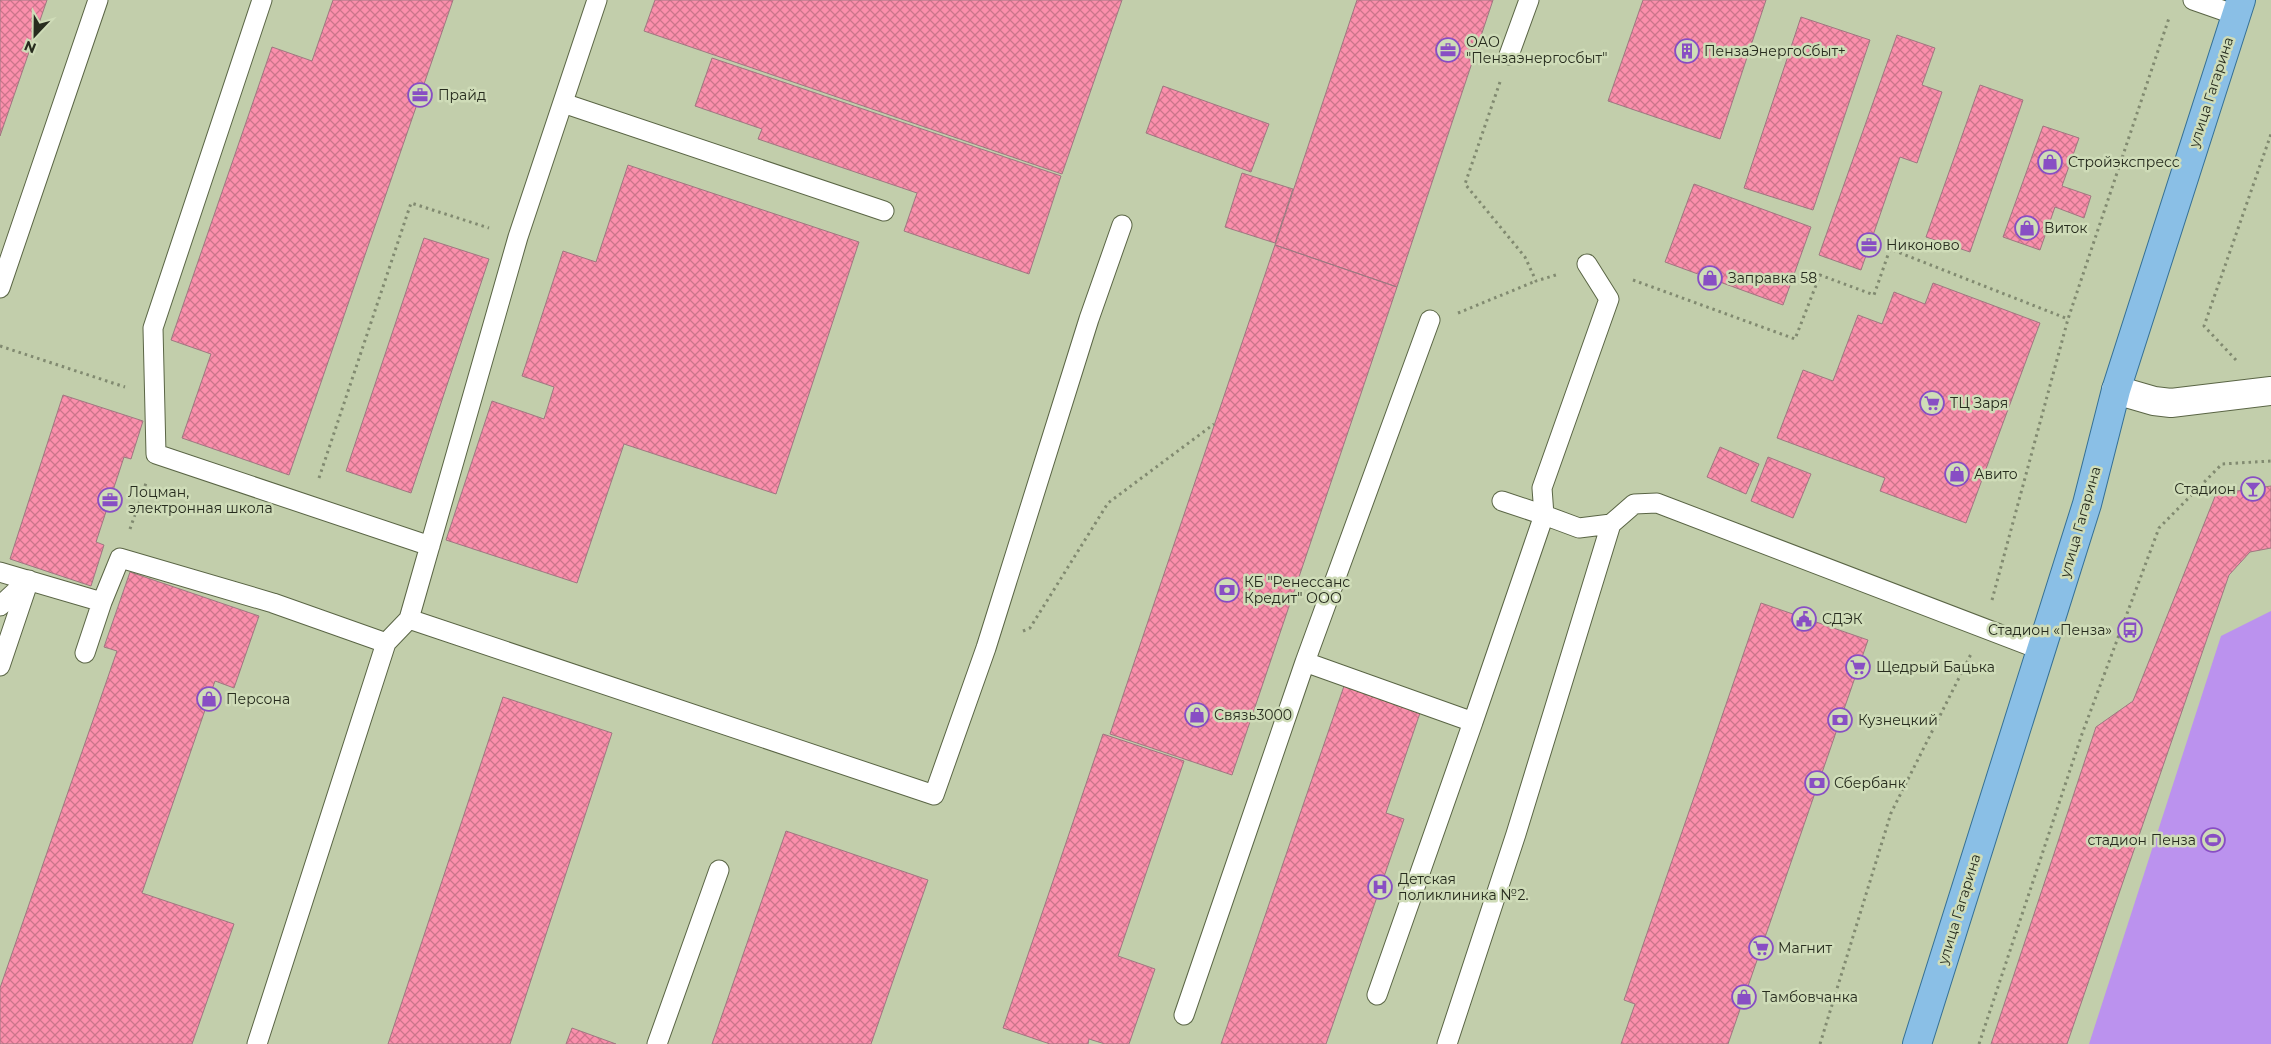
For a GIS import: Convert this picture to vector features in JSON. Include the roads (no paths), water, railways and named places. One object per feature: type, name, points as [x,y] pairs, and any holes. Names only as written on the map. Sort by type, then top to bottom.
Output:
[{"type":"main road","name":"улица Гагарина","points":[[1917,1044],[2087,504],[2116,390],[2239,7]]},
{"type":"main road","points":[[2116,390],[2154,401],[2171,403],[2271,391]]},
{"type":"lane","points":[[0,288],[98,0]]},
{"type":"lane","points":[[262,0],[153,328],[156,454],[430,546]]},
{"type":"lane","points":[[257,1044],[386,643],[409,619],[518,237],[597,0]]},
{"type":"lane","points":[[1509,55],[1529,0]]},
{"type":"lane","points":[[2193,0],[2239,7]]},
{"type":"lane","points":[[563,103],[884,211]]},
{"type":"lane","points":[[409,619],[934,795],[986,648],[1089,319],[1122,225]]},
{"type":"lane","points":[[1377,995],[1544,515],[1542,488],[1608,299],[1587,264]]},
{"type":"lane","points":[[1184,1015],[1306,662],[1430,320]]},
{"type":"lane","points":[[1502,501],[1579,528],[1611,524]]},
{"type":"lane","points":[[1447,1044],[1516,834],[1611,524],[1634,504],[1657,503],[2041,650]]},
{"type":"lane","points":[[85,654],[102,602],[120,558],[273,603],[386,643]]},
{"type":"lane","points":[[0,572],[102,602]]},
{"type":"lane","points":[[0,606],[29,580]]},
{"type":"lane","points":[[0,666],[29,580]]},
{"type":"lane","points":[[1306,662],[1473,722]]},
{"type":"lane","points":[[656,1044],[719,870]]},
{"type":"place","name":"ОАО \"Пензаэнергосбыт\"","points":[[1448,50]]},
{"type":"place","name":"ПензаЭнергоСбыт+","points":[[1687,51]]},
{"type":"place","name":"Прайд","points":[[420,95]]},
{"type":"place","name":"Стройэкспресс","points":[[2050,162]]},
{"type":"place","name":"Виток","points":[[2027,228]]},
{"type":"place","name":"Никоново","points":[[1869,245]]},
{"type":"place","name":"Заправка 58","points":[[1710,278]]},
{"type":"place","name":"ТЦ Заря","points":[[1932,403]]},
{"type":"place","name":"Авито","points":[[1957,474]]},
{"type":"place","name":"Стадион","points":[[2253,489]]},
{"type":"place","name":"Лоцман, электронная школа","points":[[110,500]]},
{"type":"place","name":"КБ \"Ренессанс Кредит\" ООО","points":[[1227,590]]},
{"type":"place","name":"СДЭК","points":[[1804,619]]},
{"type":"place","name":"Стадион «Пенза»","points":[[2130,630]]},
{"type":"place","name":"Щедрый Бацька","points":[[1858,667]]},
{"type":"place","name":"Персона","points":[[209,699]]},
{"type":"place","name":"Связь3000","points":[[1197,715]]},
{"type":"place","name":"Кузнецкий","points":[[1840,720]]},
{"type":"place","name":"Сбербанк","points":[[1817,783]]},
{"type":"place","name":"стадион Пенза","points":[[2213,840]]},
{"type":"place","name":"Детская поликлиника №2.","points":[[1380,887]]},
{"type":"place","name":"Магнит","points":[[1761,948]]},
{"type":"place","name":"Тамбовчанка","points":[[1744,997]]}]
